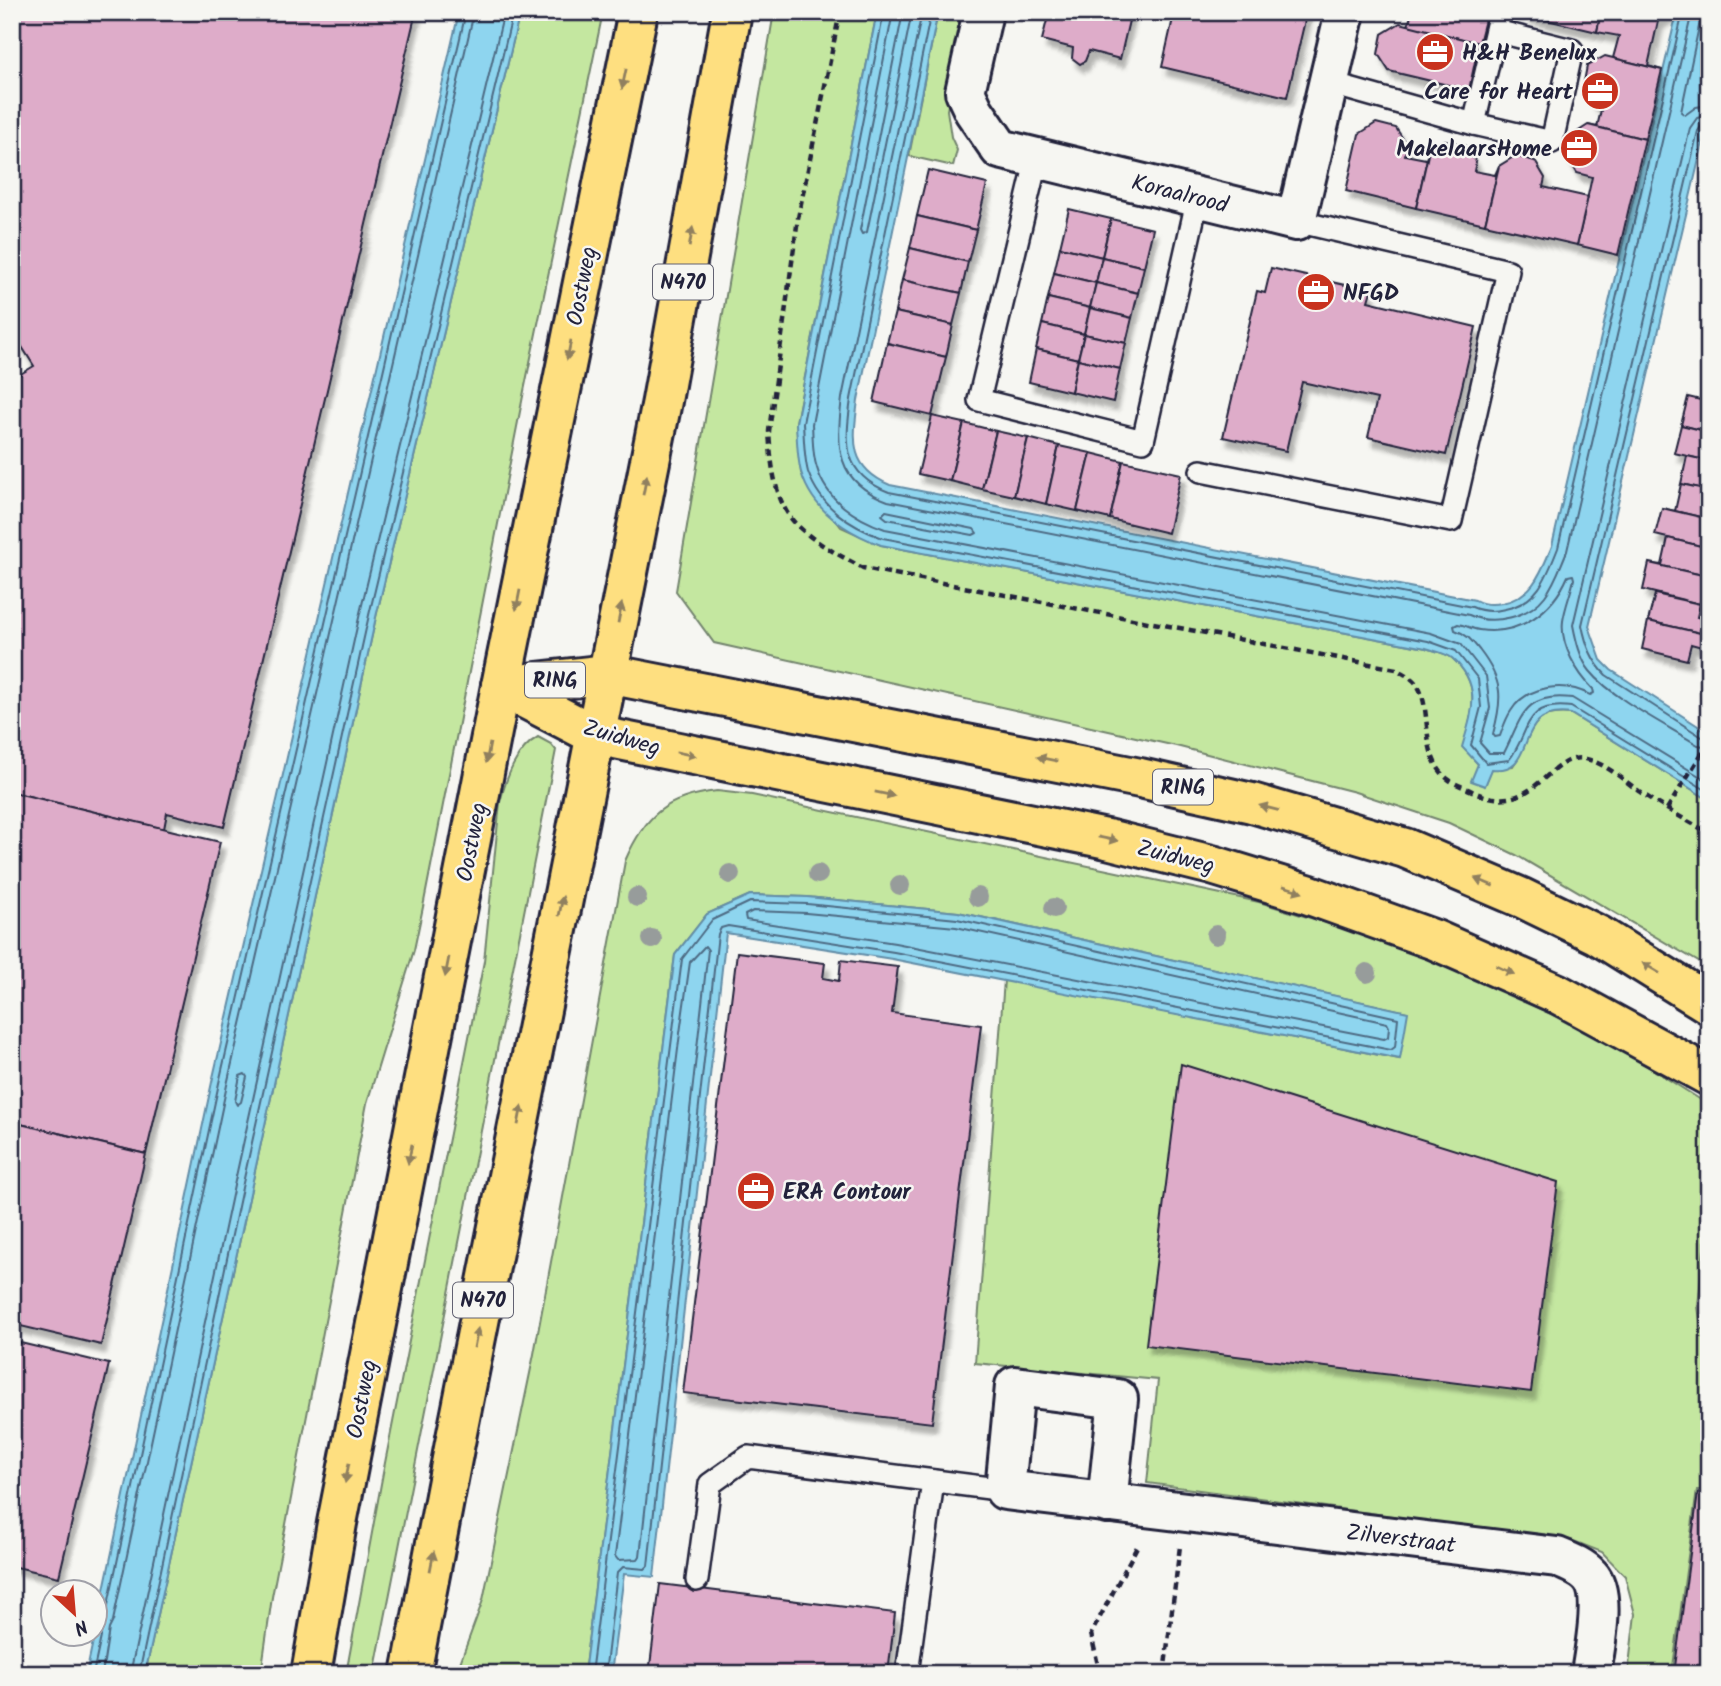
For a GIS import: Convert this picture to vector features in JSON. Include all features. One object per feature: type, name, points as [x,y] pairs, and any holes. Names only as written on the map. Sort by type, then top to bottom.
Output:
[{"type":"main road","name":"Oostweg","points":[[311,1674],[339,1510],[501,686],[638,12]]},
{"type":"main road","name":"N470","points":[[411,1674],[662,401],[732,12]]},
{"type":"main road","name":"RING","points":[[501,686],[608,674],[1179,786],[1303,817],[1405,848],[1546,910],[1598,935],[1709,1004]]},
{"type":"main road","name":"Zuidweg","points":[[501,686],[595,735],[1080,833],[1239,872],[1360,911],[1488,962],[1589,1010],[1709,1076]]},
{"type":"street","name":"Koraalrood","points":[[983,12],[965,92],[974,111],[1000,149],[1296,221]]},
{"type":"street","points":[[1296,221],[1345,12]]},
{"type":"street","points":[[1005,1490],[1015,1386],[1118,1399],[1107,1503]]},
{"type":"street","name":"Zilverstraat","points":[[1005,1490],[1557,1557],[1577,1566],[1592,1578],[1599,1599],[1591,1674]]},
{"type":"lane","points":[[1328,83],[1474,124],[1552,142],[1572,50],[1498,22],[1474,124]]},
{"type":"lane","points":[[1037,158],[979,400],[1143,441],[1198,197]]},
{"type":"lane","points":[[1201,471],[1451,521],[1508,271],[1296,221]]},
{"type":"lane","points":[[697,1580],[710,1484],[748,1457],[1005,1490]]},
{"type":"lane","points":[[907,1674],[933,1481]]},
{"type":"path","points":[[839,12],[798,218],[769,431],[771,458],[781,500],[797,526],[863,568],[1396,669],[1413,680],[1420,690],[1430,748],[1435,763],[1447,779],[1497,800],[1521,795],[1536,787],[1560,765],[1586,759],[1621,776],[1667,809],[1709,833]]},
{"type":"path","points":[[1667,809],[1709,742]]},
{"type":"path","points":[[1100,1674],[1091,1634],[1170,1510]]},
{"type":"path","points":[[1164,1674],[1170,1510]]},
{"type":"green space","points":[[520,12],[603,12],[524,391],[414,950],[367,1103],[272,1597],[261,1674],[145,1674],[376,617]]},
{"type":"green space","points":[[774,12],[877,12],[796,422],[801,473],[841,527],[881,545],[1443,653],[1462,668],[1468,679],[1472,711],[1463,747],[1478,764],[1485,785],[1492,768],[1513,766],[1538,721],[1546,716],[1571,714],[1709,800],[1709,968],[1516,855],[1449,823],[1355,792],[1176,746],[714,643],[676,591]]},
{"type":"green space","points":[[938,12],[967,12],[947,110],[951,137],[957,150],[953,166],[909,156]]},
{"type":"green space","points":[[538,737],[556,750],[374,1674],[346,1674],[484,961],[500,802],[518,757],[530,742]]},
{"type":"green space","points":[[717,791],[752,795],[1259,902],[1417,951],[1604,1039],[1709,1105],[1709,1240],[1705,1239],[1698,1306],[1701,1328],[1709,1333],[1709,1490],[1697,1490],[1672,1674],[1628,1674],[1635,1614],[1625,1576],[1602,1552],[1571,1540],[1147,1483],[1158,1380],[975,1363],[1004,980],[1399,1059],[1407,1012],[958,912],[807,897],[750,895],[707,914],[675,955],[584,1674],[456,1674],[483,1600],[534,1354],[625,861],[649,820],[659,811],[684,798]]},
{"type":"water","points":[[459,12],[520,12],[376,617],[145,1674],[86,1674],[92,1648],[108,1648],[106,1578],[212,1082]]},
{"type":"water","points":[[877,12],[938,12],[858,400],[856,451],[867,470],[890,485],[1491,604],[1513,600],[1529,589],[1540,574],[1552,546],[1677,12],[1709,12],[1709,117],[1589,626],[1601,660],[1611,670],[1709,733],[1709,800],[1571,714],[1552,714],[1540,720],[1532,729],[1516,762],[1507,768],[1492,769],[1485,786],[1471,781],[1478,764],[1462,747],[1472,700],[1468,679],[1452,658],[1426,648],[881,545],[832,518],[813,498],[806,486],[798,454],[796,423]]},
{"type":"water","points":[[750,895],[807,897],[958,912],[1408,1012],[1400,1059],[892,959],[726,933],[654,1577],[624,1574],[611,1674],[584,1674],[675,955],[707,914]]},
{"type":"building","points":[[12,12],[416,12],[224,827],[167,813],[164,829],[12,792],[12,379],[34,366],[12,331]]},
{"type":"building","points":[[1049,12],[1131,12],[1120,59],[1089,51],[1085,61],[1080,64],[1072,58],[1073,48],[1042,40]]},
{"type":"building","points":[[1169,12],[1307,12],[1287,97],[1162,67],[1174,14]]},
{"type":"building","points":[[1412,12],[1487,12],[1479,43],[1408,26]]},
{"type":"building","points":[[1527,12],[1601,12],[1597,32],[1526,15]]},
{"type":"building","points":[[1601,12],[1672,12],[1658,21],[1648,66],[1662,70],[1613,58],[1619,36],[1597,32]]},
{"type":"building","points":[[1400,23],[1479,43],[1469,90],[1389,71],[1378,54],[1382,34]]},
{"type":"building","points":[[1605,56],[1662,70],[1645,139],[1588,125],[1597,127],[1602,106],[1593,104],[1583,87],[1587,66]]},
{"type":"building","points":[[1376,123],[1396,128],[1407,145],[1405,155],[1426,159],[1429,150],[1416,208],[1346,191],[1359,134]]},
{"type":"building","points":[[1588,125],[1645,139],[1618,255],[1577,245],[1592,177],[1577,173],[1567,156],[1571,136]]},
{"type":"building","points":[[1445,140],[1465,145],[1476,162],[1474,171],[1495,175],[1499,166],[1485,224],[1416,208],[1429,150]]},
{"type":"building","points":[[1515,156],[1535,161],[1545,178],[1543,187],[1588,197],[1577,245],[1485,224],[1499,166]]},
{"type":"building","points":[[928,170],[987,184],[976,230],[917,216]]},
{"type":"building","points":[[1069,209],[1111,219],[1102,257],[1060,247]]},
{"type":"building","points":[[917,216],[976,230],[968,262],[910,248]]},
{"type":"building","points":[[1111,219],[1153,229],[1144,267],[1102,257]]},
{"type":"building","points":[[1060,247],[1102,257],[1096,283],[1054,273]]},
{"type":"building","points":[[910,248],[968,262],[961,293],[902,280]]},
{"type":"building","points":[[1102,257],[1144,267],[1138,293],[1096,283]]},
{"type":"building","points":[[1271,268],[1371,291],[1368,301],[1476,327],[1446,455],[1368,437],[1377,399],[1302,382],[1286,451],[1223,437],[1257,291],[1265,293]]},
{"type":"building","points":[[1054,273],[1096,283],[1090,308],[1048,298]]},
{"type":"building","points":[[902,280],[961,293],[953,325],[895,312]]},
{"type":"building","points":[[1096,283],[1138,293],[1132,318],[1090,308]]},
{"type":"building","points":[[1048,298],[1090,308],[1084,334],[1042,324]]},
{"type":"building","points":[[1090,308],[1132,318],[1126,343],[1084,334]]},
{"type":"building","points":[[895,312],[953,325],[946,357],[887,343]]},
{"type":"building","points":[[1709,314],[1709,344],[1700,341]]},
{"type":"building","points":[[1042,324],[1084,334],[1078,359],[1036,349]]},
{"type":"building","points":[[1084,334],[1126,343],[1120,369],[1078,359]]},
{"type":"building","points":[[887,343],[946,357],[932,416],[874,402]]},
{"type":"building","points":[[1036,349],[1078,359],[1071,392],[1029,382]]},
{"type":"building","points":[[1078,359],[1120,369],[1113,402],[1071,392]]},
{"type":"building","points":[[1707,373],[1709,374],[1709,402],[1700,400]]},
{"type":"building","points":[[1688,397],[1709,402],[1709,432],[1681,425]]},
{"type":"building","points":[[932,416],[964,423],[950,481],[918,474]]},
{"type":"building","points":[[964,423],[996,431],[982,489],[950,481]]},
{"type":"building","points":[[1681,425],[1709,432],[1709,461],[1674,453]]},
{"type":"building","points":[[996,431],[1028,438],[1014,496],[982,489]]},
{"type":"building","points":[[1028,438],[1059,446],[1046,504],[1014,496]]},
{"type":"building","points":[[1059,446],[1091,453],[1077,511],[1046,504]]},
{"type":"building","points":[[1091,453],[1123,461],[1110,519],[1077,511]]},
{"type":"building","points":[[1687,456],[1709,461],[1709,490],[1681,484]]},
{"type":"building","points":[[1123,461],[1181,474],[1168,533],[1110,519]]},
{"type":"building","points":[[1681,484],[1709,490],[1709,519],[1662,508],[1675,511]]},
{"type":"building","points":[[1662,508],[1709,519],[1709,548],[1655,535]]},
{"type":"building","points":[[1668,538],[1709,548],[1707,576],[1649,563],[1662,565]]},
{"type":"building","points":[[1649,563],[1707,576],[1700,604],[1643,590]]},
{"type":"building","points":[[1655,594],[1700,604],[1697,617],[1709,620],[1709,635],[1648,621]]},
{"type":"building","points":[[1648,621],[1709,635],[1709,649],[1691,644],[1687,660],[1642,649]]},
{"type":"building","points":[[12,792],[220,842],[146,1154],[12,1122]]},
{"type":"building","points":[[737,952],[825,963],[823,978],[839,981],[841,960],[898,967],[892,1013],[981,1025],[932,1423],[683,1393]]},
{"type":"building","points":[[1181,1064],[1558,1182],[1531,1392],[1146,1345]]},
{"type":"building","points":[[12,1122],[146,1154],[101,1345],[12,1324]]},
{"type":"building","points":[[12,1341],[109,1364],[59,1577],[12,1566]]},
{"type":"building","points":[[1698,1493],[1709,1495],[1709,1674],[1674,1674]]},
{"type":"building","points":[[660,1584],[895,1613],[888,1674],[649,1674]]},
{"type":"place","name":"H&H Benelux","points":[[1435,52]]},
{"type":"place","name":"Care for Heart","points":[[1600,91]]},
{"type":"place","name":"MakelaarsHome","points":[[1579,148]]},
{"type":"place","name":"NFGD","points":[[1316,292]]},
{"type":"place","name":"ERA Contour","points":[[756,1191]]}]
